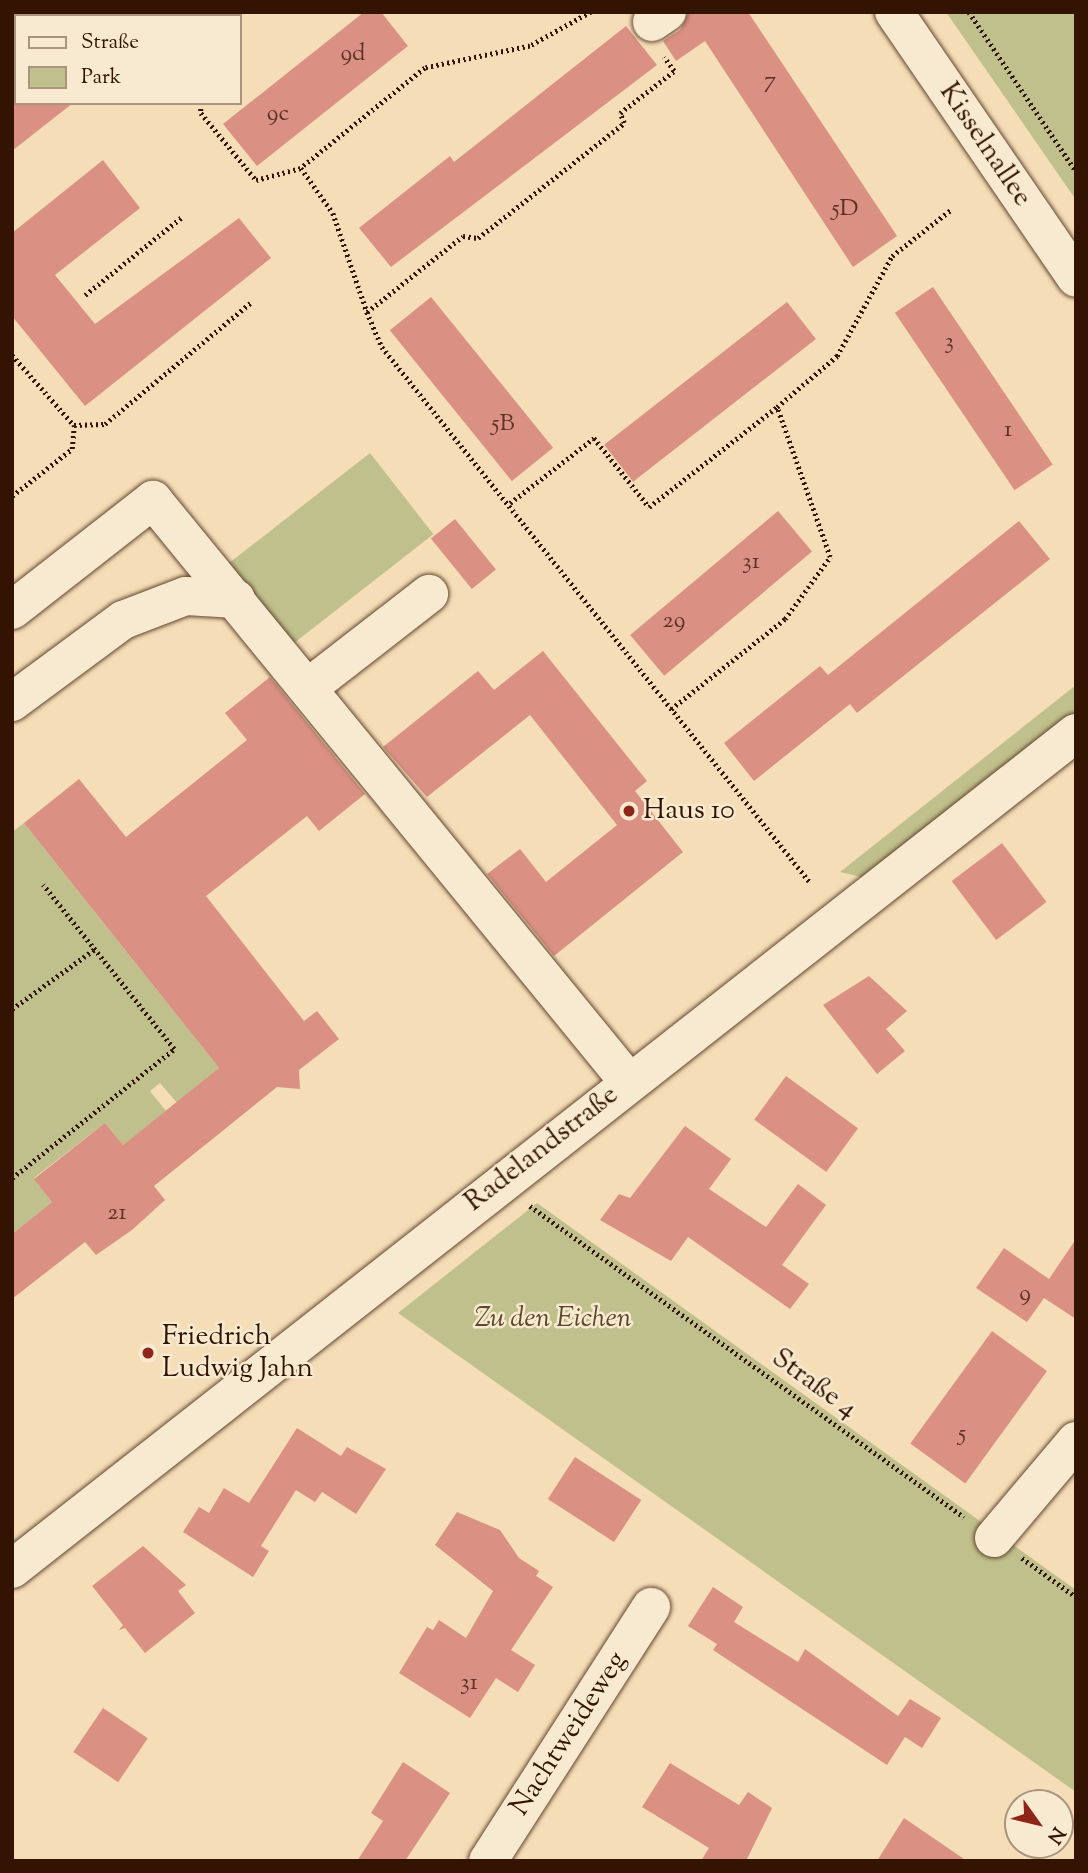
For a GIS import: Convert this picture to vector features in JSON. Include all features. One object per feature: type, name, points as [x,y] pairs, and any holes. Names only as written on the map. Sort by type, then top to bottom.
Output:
[{"type":"street","name":"Kisselnallee","points":[[894,12],[1076,278]]},
{"type":"street","points":[[12,610],[153,500],[309,687],[628,1081]]},
{"type":"street","points":[[309,687],[429,594]]},
{"type":"street","points":[[12,702],[123,620],[186,596],[236,599]]},
{"type":"street","name":"Radelandstraße","points":[[12,1569],[628,1081],[1076,733]]},
{"type":"street","points":[[994,1538],[1076,1441]]},
{"type":"street","name":"Nachtweideweg","points":[[488,1861],[651,1607]]},
{"type":"path","points":[[201,105],[201,113],[256,180],[301,168],[425,68],[530,46],[591,12]]},
{"type":"path","points":[[970,12],[1076,171]]},
{"type":"path","points":[[367,312],[463,236],[478,238],[624,123],[620,113],[674,71],[659,28]]},
{"type":"path","points":[[301,168],[332,213],[382,347],[510,503],[809,881]]},
{"type":"path","points":[[510,503],[594,438],[649,507],[777,407],[837,356],[892,256],[952,209]]},
{"type":"path","points":[[85,295],[182,217]]},
{"type":"path","points":[[74,425],[105,424],[250,303]]},
{"type":"path","points":[[12,355],[74,425],[72,449],[12,496]]},
{"type":"path","points":[[671,709],[785,619],[830,557],[777,407]]},
{"type":"path","points":[[12,1178],[174,1049],[43,885]]},
{"type":"path","points":[[12,1009],[95,949]]},
{"type":"path","name":"Straße 4","points":[[528,1205],[1076,1597]]},
{"type":"green space","points":[[946,12],[1076,12],[1076,200]]},
{"type":"green space","points":[[370,453],[433,534],[290,646],[227,565]]},
{"type":"green space","points":[[1076,685],[1076,719],[866,878],[840,872]]},
{"type":"green space","points":[[24,823],[219,1068],[177,1103],[160,1083],[150,1091],[166,1111],[123,1145],[105,1123],[34,1178],[52,1202],[12,1234],[12,832]]},
{"type":"green space","name":"Zu den Eichen","points":[[537,1203],[1076,1590],[1076,1792],[1074,1789],[398,1313]]},
{"type":"building","points":[[364,12],[381,12],[408,46],[257,166],[223,124]]},
{"type":"building","points":[[689,12],[748,12],[897,236],[853,267],[705,41],[676,61],[663,41],[680,30]]},
{"type":"building","points":[[626,26],[657,65],[391,267],[359,228],[450,156],[454,162]]},
{"type":"building","points":[[12,103],[70,105],[12,151]]},
{"type":"building","points":[[103,160],[140,208],[55,275],[95,324],[239,218],[271,258],[85,406],[12,316],[12,233]]},
{"type":"building","points":[[933,287],[1053,464],[1015,490],[895,313]]},
{"type":"building","points":[[431,297],[553,448],[512,481],[390,330]]},
{"type":"building","points":[[787,302],[816,339],[633,482],[604,445]]},
{"type":"building","points":[[778,511],[812,552],[664,676],[630,635]]},
{"type":"building","points":[[455,519],[496,570],[472,589],[431,539]]},
{"type":"building","points":[[1019,521],[1050,559],[857,713],[850,704],[754,781],[724,743],[820,666],[828,675]]},
{"type":"building","name":"Haus 10","points":[[543,651],[647,781],[635,791],[683,852],[554,956],[487,874],[520,849],[546,882],[617,825],[530,715],[427,797],[383,747],[478,671],[494,690]]},
{"type":"building","points":[[270,677],[365,794],[319,831],[307,816],[206,896],[304,1021],[317,1011],[339,1039],[299,1070],[300,1089],[277,1087],[154,1186],[165,1200],[132,1230],[96,1255],[85,1242],[12,1299],[12,1234],[52,1202],[34,1179],[105,1123],[123,1145],[219,1068],[24,823],[79,779],[126,837],[247,740],[225,713]]},
{"type":"building","points":[[1002,843],[1047,902],[996,940],[952,881]]},
{"type":"building","points":[[869,976],[907,1011],[886,1029],[905,1051],[877,1074],[823,1005]]},
{"type":"building","points":[[786,1076],[858,1128],[826,1172],[754,1120]]},
{"type":"building","points":[[685,1126],[731,1159],[709,1189],[766,1227],[798,1184],[826,1205],[782,1265],[809,1284],[790,1309],[688,1237],[671,1261],[600,1220],[619,1194],[630,1198]]},
{"type":"building","points":[[1076,1239],[1076,1319],[1044,1298],[1027,1322],[976,1288],[1004,1248],[1049,1279]]},
{"type":"building","points":[[992,1331],[1047,1371],[965,1483],[910,1443]]},
{"type":"building","points":[[297,1428],[341,1456],[347,1447],[386,1469],[356,1514],[322,1492],[315,1502],[296,1490],[261,1546],[269,1551],[253,1577],[183,1532],[199,1507],[209,1513],[224,1488],[249,1503]]},
{"type":"building","points":[[575,1457],[641,1500],[614,1542],[548,1499]]},
{"type":"building","points":[[457,1512],[500,1530],[519,1558],[539,1571],[536,1576],[553,1587],[511,1650],[535,1665],[518,1692],[496,1678],[470,1718],[399,1673],[427,1627],[433,1630],[439,1620],[466,1638],[493,1591],[435,1545]]},
{"type":"building","points":[[143,1546],[186,1585],[178,1591],[195,1613],[145,1653],[125,1628],[119,1630],[123,1625],[92,1586]]},
{"type":"building","points":[[713,1587],[743,1607],[734,1622],[798,1662],[805,1649],[898,1716],[910,1699],[941,1718],[922,1748],[905,1737],[887,1765],[713,1650],[717,1644],[688,1626]]},
{"type":"building","points":[[103,1708],[148,1738],[118,1782],[73,1752]]},
{"type":"building","points":[[403,1762],[450,1793],[405,1861],[357,1861],[383,1821],[371,1813]]},
{"type":"building","points":[[670,1763],[739,1805],[748,1792],[772,1808],[746,1861],[701,1861],[709,1848],[642,1807]]},
{"type":"building","points":[[904,1818],[967,1861],[877,1861]]},
{"type":"place","name":"Haus 10","points":[[629,811]]},
{"type":"place","name":"Friedrich Ludwig Jahn","points":[[148,1353]]}]
